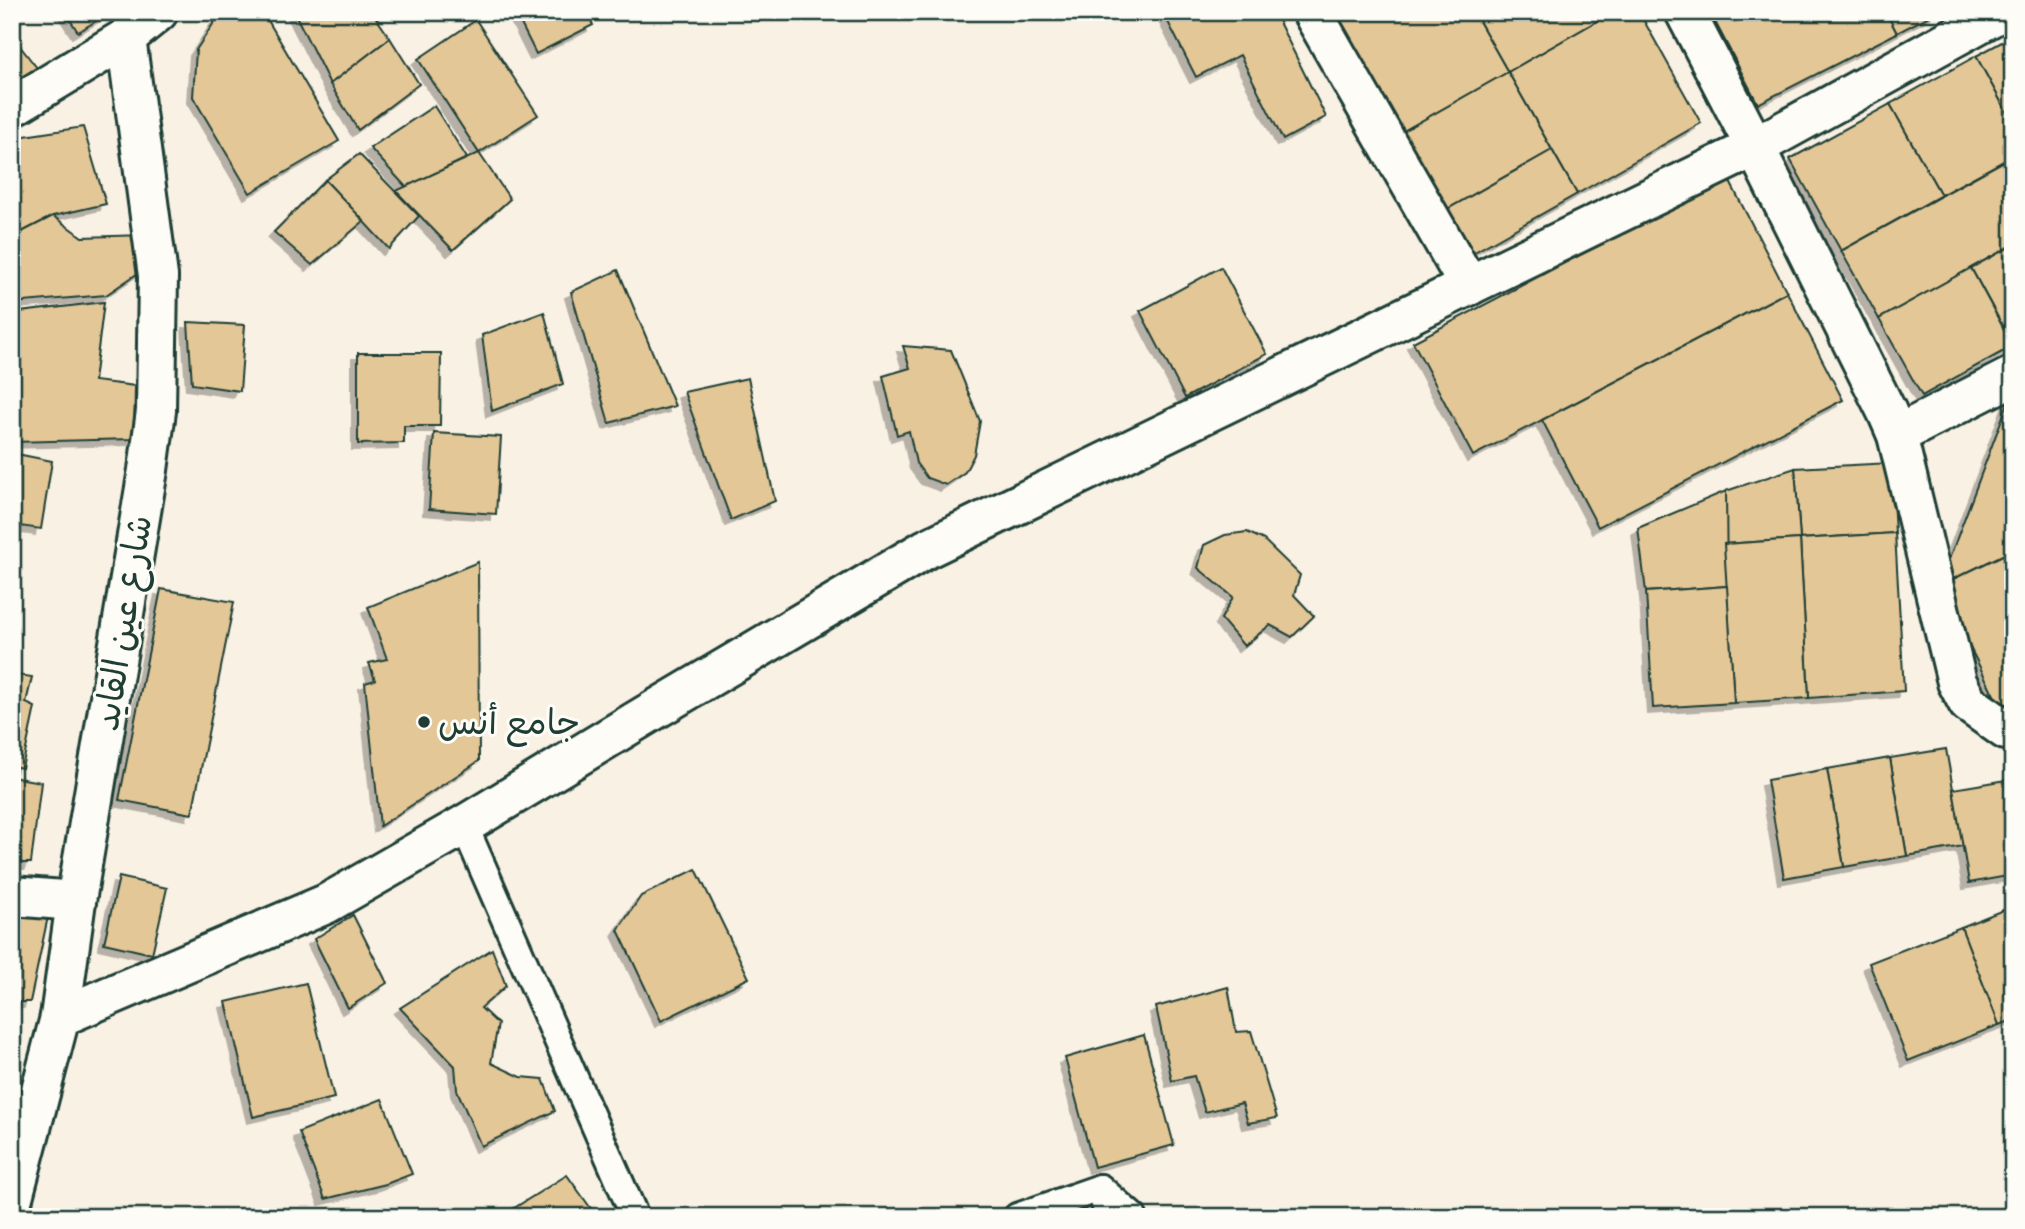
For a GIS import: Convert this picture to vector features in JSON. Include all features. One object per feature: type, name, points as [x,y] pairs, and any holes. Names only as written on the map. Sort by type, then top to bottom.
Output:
[{"type":"street","points":[[12,107],[125,38],[158,12]]},
{"type":"street","points":[[1312,12],[1469,286]]},
{"type":"street","points":[[1685,12],[1887,412],[1896,435],[1957,682],[1968,703],[2006,730],[2013,730]]},
{"type":"street","points":[[60,1017],[326,904],[464,825],[926,549],[1755,147],[2000,12]]},
{"type":"street","name":"شارع عين القايد","points":[[12,1201],[60,1017],[76,901],[156,411],[158,276],[125,38]]},
{"type":"street","points":[[1896,435],[2013,376]]},
{"type":"street","points":[[12,896],[76,901]]},
{"type":"lane","points":[[464,825],[635,1217]]},
{"type":"lane","points":[[1017,1217],[1100,1188]]},
{"type":"lane","points":[[1100,1188],[1109,1217]]},
{"type":"lane","points":[[1100,1188],[1133,1217]]},
{"type":"building","points":[[65,12],[111,12],[78,32]]},
{"type":"building","points":[[221,12],[263,12],[339,141],[250,193],[193,97],[196,50]]},
{"type":"building","points":[[294,12],[372,12],[390,38],[330,84]]},
{"type":"building","points":[[515,12],[587,12],[593,25],[536,54]]},
{"type":"building","points":[[1163,12],[1274,12],[1326,117],[1283,140],[1240,55],[1196,77]]},
{"type":"building","points":[[1335,12],[1474,12],[1508,72],[1402,132]]},
{"type":"building","points":[[1474,12],[1613,12],[1508,72]]},
{"type":"building","points":[[1613,12],[1639,12],[1701,123],[1577,194],[1508,72]]},
{"type":"building","points":[[1719,12],[1886,12],[1897,33],[1758,104],[1712,16]]},
{"type":"building","points":[[1886,12],[1937,12],[1897,33]]},
{"type":"building","points":[[476,20],[538,115],[479,153],[418,59]]},
{"type":"building","points":[[12,36],[37,68],[12,86]]},
{"type":"building","points":[[2013,36],[2013,124],[1976,56]]},
{"type":"building","points":[[390,38],[419,84],[358,130],[330,84]]},
{"type":"building","points":[[1976,56],[2013,124],[2013,156],[1941,195],[1890,104]]},
{"type":"building","points":[[1508,72],[1552,150],[1446,210],[1402,132]]},
{"type":"building","points":[[1890,104],[1941,195],[1841,251],[1790,159]]},
{"type":"building","points":[[434,106],[467,158],[406,187],[370,148]]},
{"type":"building","points":[[83,127],[106,204],[53,216],[12,237],[12,141],[18,137]]},
{"type":"building","points":[[1552,150],[1577,194],[1471,254],[1446,210]]},
{"type":"building","points":[[479,153],[510,199],[453,250],[396,191]]},
{"type":"building","points":[[359,154],[419,216],[389,249],[325,180]]},
{"type":"building","points":[[2004,161],[2013,177],[2013,245],[1879,319],[1841,251]]},
{"type":"building","points":[[1728,178],[1787,292],[1473,456],[1413,342]]},
{"type":"building","points":[[325,180],[364,221],[312,265],[274,232]]},
{"type":"building","points":[[53,216],[82,237],[143,235],[144,269],[106,295],[12,303],[12,237]]},
{"type":"building","points":[[2013,245],[2013,345],[1971,268]]},
{"type":"building","points":[[1221,267],[1267,354],[1185,398],[1140,311]]},
{"type":"building","points":[[1971,268],[2013,346],[1922,396],[1879,319]]},
{"type":"building","points":[[618,270],[675,406],[609,423],[571,292]]},
{"type":"building","points":[[1787,292],[1843,400],[1598,527],[1542,420]]},
{"type":"building","points":[[104,302],[94,381],[135,386],[134,439],[12,442],[12,313]]},
{"type":"building","points":[[544,312],[563,384],[492,411],[482,335]]},
{"type":"building","points":[[188,322],[245,325],[240,391],[192,384]]},
{"type":"building","points":[[903,346],[951,350],[980,421],[974,455],[965,472],[946,485],[927,478],[916,463],[909,431],[897,435],[883,376],[910,368]]},
{"type":"building","points":[[358,353],[441,353],[440,426],[404,426],[404,443],[358,444]]},
{"type":"building","points":[[748,378],[775,501],[731,520],[684,392]]},
{"type":"building","points":[[2011,395],[2013,550],[1939,586]]},
{"type":"building","points":[[434,433],[501,437],[496,514],[429,509]]},
{"type":"building","points":[[12,453],[52,461],[41,529],[12,525]]},
{"type":"building","points":[[1891,463],[1895,533],[1800,539],[1795,468]]},
{"type":"building","points":[[1795,468],[1800,539],[1724,544],[1726,491]]},
{"type":"building","points":[[1726,491],[1727,586],[1646,592],[1638,528]]},
{"type":"building","points":[[1247,532],[1264,540],[1300,575],[1294,595],[1314,616],[1292,637],[1270,625],[1244,646],[1221,619],[1233,597],[1198,568],[1204,545],[1225,535]]},
{"type":"building","points":[[1895,533],[1904,691],[1809,698],[1800,539]]},
{"type":"building","points":[[1800,539],[1809,698],[1734,703],[1724,544]]},
{"type":"building","points":[[2007,553],[2013,564],[2013,714],[2005,717],[1939,586]]},
{"type":"building","name":"جامع أنس","points":[[478,562],[479,761],[380,826],[365,683],[375,680],[369,663],[387,659],[368,607]]},
{"type":"building","points":[[1727,586],[1734,703],[1653,708],[1646,592]]},
{"type":"building","points":[[161,589],[234,602],[192,814],[119,800]]},
{"type":"building","points":[[12,674],[32,677],[26,703],[35,707],[22,768],[12,766]]},
{"type":"building","points":[[1946,749],[1963,846],[1907,856],[1890,758]]},
{"type":"building","points":[[1890,758],[1907,856],[1844,867],[1827,769]]},
{"type":"building","points":[[1827,769],[1844,867],[1784,878],[1767,780]]},
{"type":"building","points":[[12,777],[41,782],[31,863],[12,863]]},
{"type":"building","points":[[2013,779],[2013,875],[1969,883],[1953,789]]},
{"type":"building","points":[[696,869],[749,978],[661,1021],[618,930],[641,896]]},
{"type":"building","points":[[119,877],[167,888],[152,954],[104,943]]},
{"type":"building","points":[[12,906],[50,907],[30,1002],[12,1002]]},
{"type":"building","points":[[2013,906],[2013,1020],[1999,1025],[1961,927]]},
{"type":"building","points":[[353,915],[387,983],[348,1008],[314,939]]},
{"type":"building","points":[[1961,927],[1999,1025],[1908,1061],[1869,963]]},
{"type":"building","points":[[492,949],[506,986],[481,1008],[498,1024],[491,1063],[521,1077],[543,1079],[555,1111],[481,1146],[457,1090],[455,1066],[400,1008]]},
{"type":"building","points":[[306,983],[334,1098],[253,1117],[226,1002]]},
{"type":"building","points":[[1228,987],[1236,1032],[1251,1031],[1277,1118],[1248,1123],[1242,1103],[1205,1112],[1194,1076],[1172,1081],[1156,1007]]},
{"type":"building","points":[[1144,1035],[1174,1145],[1094,1167],[1065,1058]]},
{"type":"building","points":[[382,1099],[412,1174],[386,1184],[325,1199],[299,1132]]},
{"type":"building","points":[[567,1175],[597,1217],[500,1217]]},
{"type":"building","points":[[1084,1203],[1089,1217],[1048,1217]]},
{"type":"place","name":"جامع أنس","points":[[424,722]]}]
